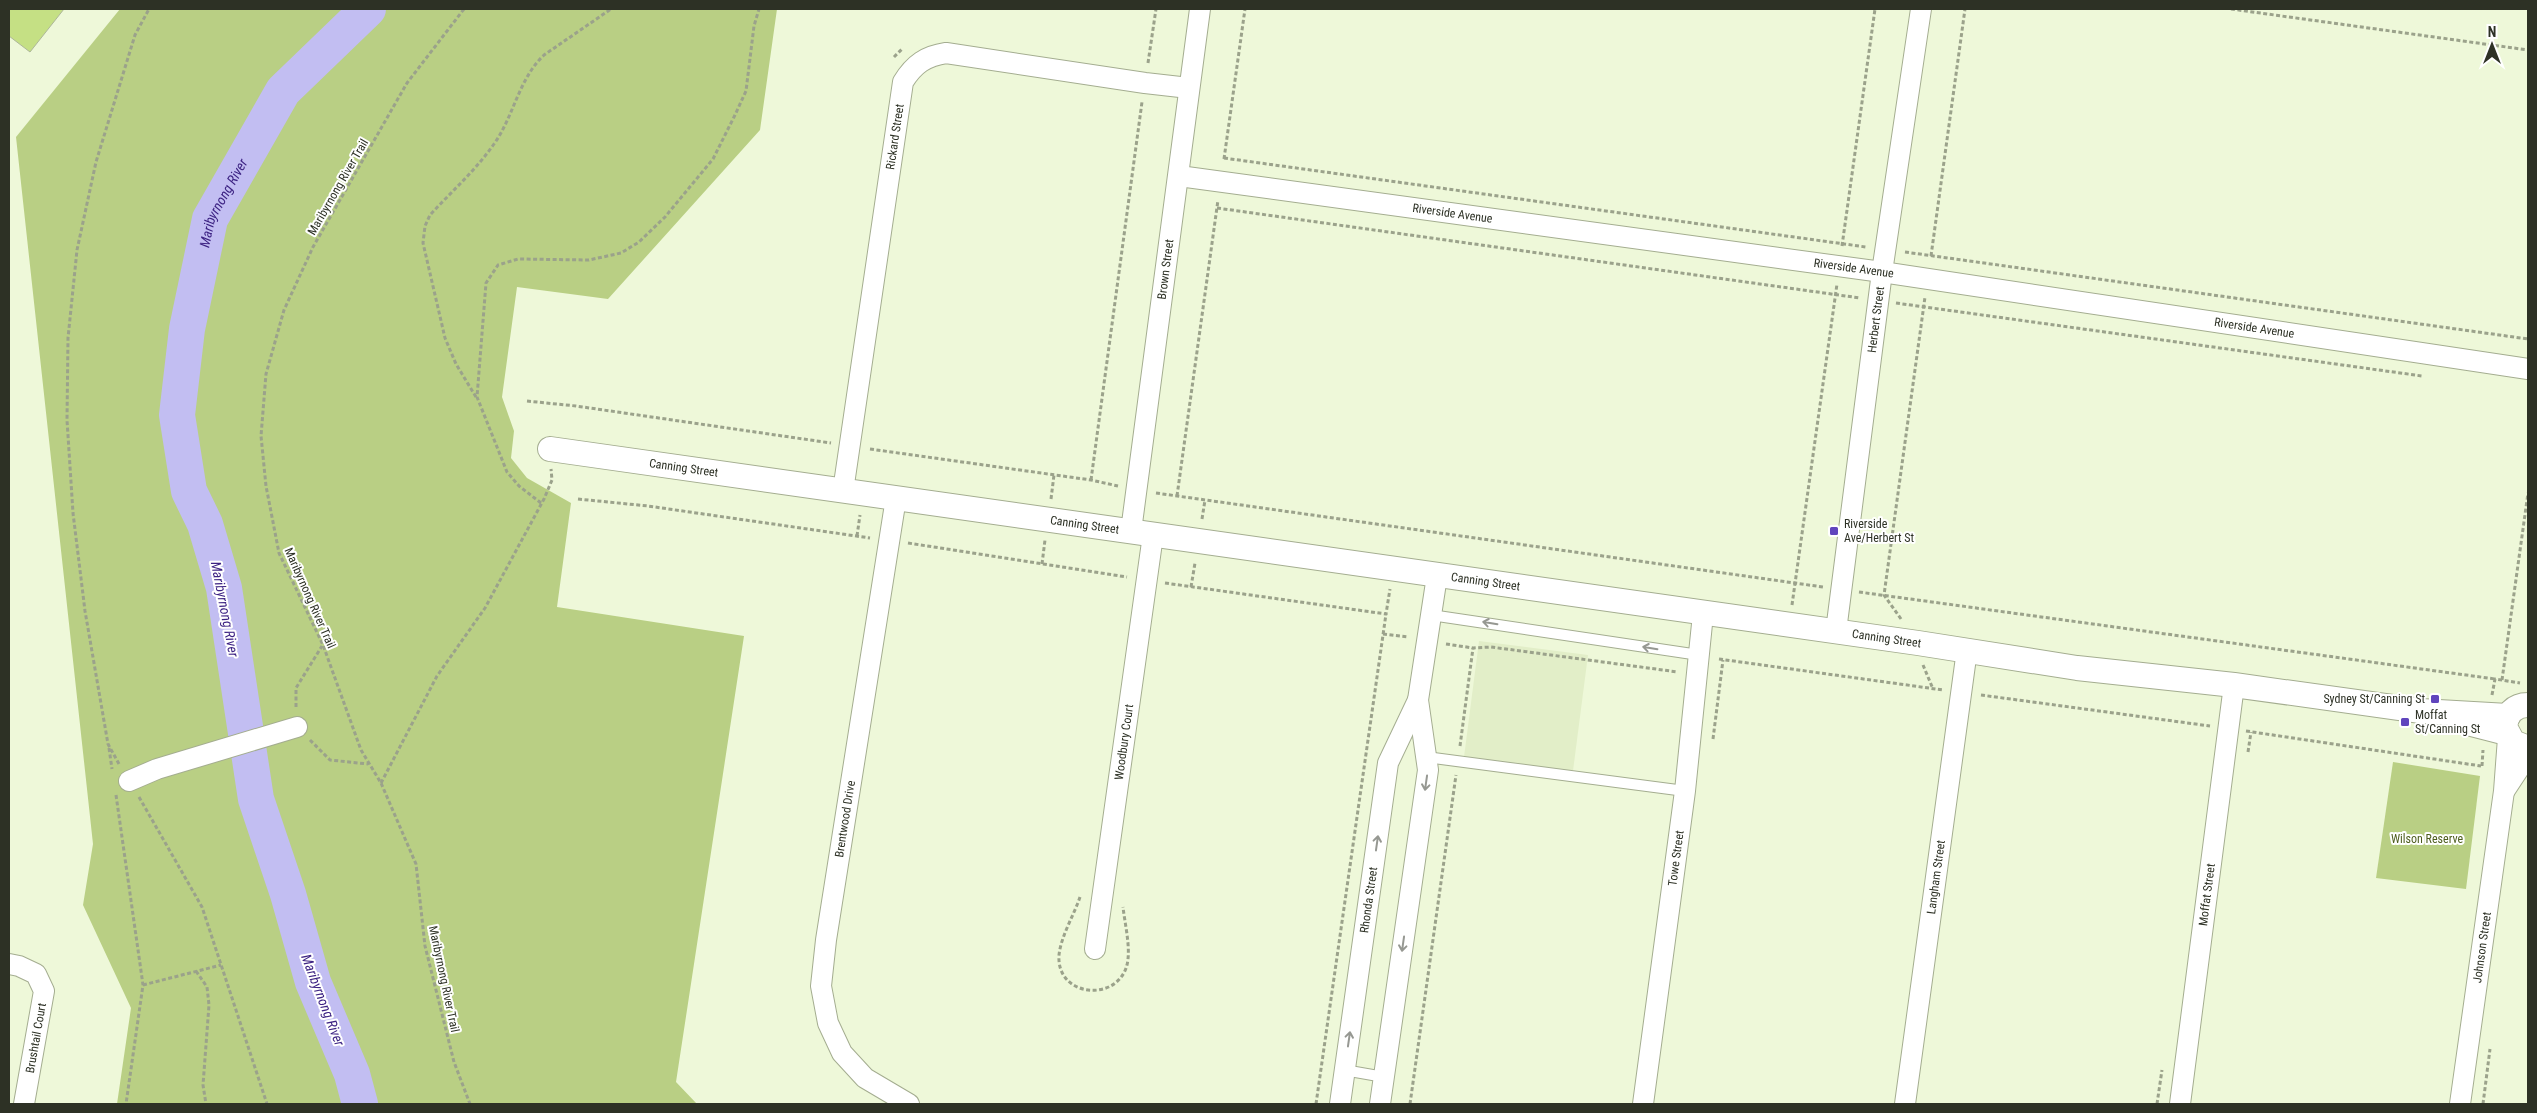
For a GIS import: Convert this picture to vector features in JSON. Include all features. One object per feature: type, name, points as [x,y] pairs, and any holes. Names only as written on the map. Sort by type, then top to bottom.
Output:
[{"type":"street","name":"Brown Street","points":[[1142,533],[1137,490],[1200,9]]},
{"type":"street","name":"Herbert Street","points":[[1836,631],[1882,272],[1921,9]]},
{"type":"street","name":"Rickard Street","points":[[854,492],[903,82],[909,72],[918,62],[933,55],[946,53],[1143,93],[1189,88]]},
{"type":"street","name":"Riverside Avenue","points":[[1179,176],[1928,278],[2528,369]]},
{"type":"street","name":"Canning Street","points":[[550,449],[1703,614],[1836,631],[2077,668],[2234,685],[2421,711],[2518,720]]},
{"type":"street","name":"Brentwood Drive","points":[[896,498],[826,940],[821,986],[828,1023],[842,1053],[865,1078],[909,1104]]},
{"type":"street","name":"Woodbury Court","points":[[1095,949],[1147,580],[1142,533]]},
{"type":"street","name":"Rhonda Street","points":[[1380,1104],[1428,770],[1418,700],[1437,576]]},
{"type":"street","name":"Towe Street","points":[[1643,1104],[1685,792],[1703,614]]},
{"type":"street","name":"Langham Street","points":[[1905,1104],[1967,650]]},
{"type":"street","name":"Moffat Street","points":[[2180,1104],[2230,729],[2234,685]]},
{"type":"street","name":"Rhonda Street","points":[[1340,1104],[1388,763],[1418,700]]},
{"type":"street","name":"Johnson Street","points":[[2460,1104],[2504,792],[2518,720]]},
{"type":"street","points":[[119,782],[297,727]]},
{"type":"street","name":"Johnson Street","points":[[2504,792],[2528,755]]},
{"type":"street","name":"Brushtail Court","points":[[9,964],[19,966],[36,974],[44,990],[24,1104]]},
{"type":"lane","points":[[1431,614],[1699,655]]},
{"type":"lane","points":[[1426,757],[1685,792]]},
{"type":"lane","points":[[1344,1070],[1384,1077]]},
{"type":"path","points":[[126,1104],[143,985],[119,782],[109,746],[85,611],[73,513],[67,420],[68,338],[77,250],[96,162],[135,35],[148,9]]},
{"type":"path","name":"Maribyrnong River Trail","points":[[464,9],[407,83],[313,247],[284,310],[266,374],[261,436],[266,486],[279,553],[323,645],[361,750],[381,783],[416,864],[425,946],[454,1062],[470,1104]]},
{"type":"path","points":[[542,503],[519,486],[507,472],[476,397],[447,345],[427,268],[423,243],[425,226],[430,215],[495,144],[522,85],[535,63],[611,9]]},
{"type":"path","points":[[476,397],[484,294],[486,283],[498,266],[518,259],[603,259],[621,253],[639,242],[665,217],[713,160],[736,115],[746,91],[758,9]]},
{"type":"path","points":[[1138,62],[1148,64],[1156,9]]},
{"type":"path","points":[[1177,496],[1245,9]]},
{"type":"path","points":[[1789,625],[1875,9]]},
{"type":"path","points":[[1933,688],[1925,672],[1918,643],[1884,595],[1965,9]]},
{"type":"path","points":[[2231,9],[2528,50]]},
{"type":"path","points":[[891,61],[899,50],[906,47]]},
{"type":"path","points":[[1132,102],[1143,93]]},
{"type":"path","points":[[1090,480],[1143,93]]},
{"type":"path","points":[[527,402],[576,406],[1090,480],[1177,496],[2495,679]]},
{"type":"path","points":[[830,452],[832,433]]},
{"type":"path","points":[[860,447],[871,439]]},
{"type":"path","points":[[860,447],[869,458]]},
{"type":"path","points":[[381,783],[437,676],[485,608],[542,503],[552,480],[550,449]]},
{"type":"path","points":[[854,492],[857,536]]},
{"type":"path","points":[[2502,680],[2528,493]]},
{"type":"path","points":[[578,499],[648,506],[1386,614]]},
{"type":"path","points":[[1316,1104],[1392,569]]},
{"type":"path","points":[[1410,1104],[1473,648]]},
{"type":"path","points":[[1699,655],[1723,660],[2230,729],[2481,766]]},
{"type":"path","points":[[109,746],[119,782],[202,907],[267,1104]]},
{"type":"path","points":[[143,985],[221,965]]},
{"type":"path","points":[[196,971],[207,987],[209,1004],[203,1085],[206,1104]]},
{"type":"shaded area","points":[[1479,641],[1588,655],[1573,771],[1464,757]]},
{"type":"green space","points":[[120,9],[777,9],[760,130],[608,299],[517,287],[502,397],[514,431],[511,458],[527,478],[571,503],[557,607],[744,636],[676,1082],[697,1104],[117,1104],[131,1008],[83,905],[93,844],[16,137]]},
{"type":"green space","name":"Wilson Reserve","points":[[2393,762],[2480,776],[2466,889],[2376,878]]},
{"type":"building","points":[[9,9],[64,9],[30,52],[9,36]]},
{"type":"waterway","name":"Maribyrnong River","points":[[360,1104],[352,1074],[313,982],[288,894],[256,799],[224,588],[205,524],[189,491],[177,415],[187,329],[210,219],[283,91],[368,9]]},
{"type":"place","name":"Riverside Ave/Herbert St","points":[[1834,531]]},
{"type":"place","name":"Sydney St/Canning St","points":[[2435,699]]},
{"type":"place","name":"Moffat St/Canning St","points":[[2405,722]]}]
